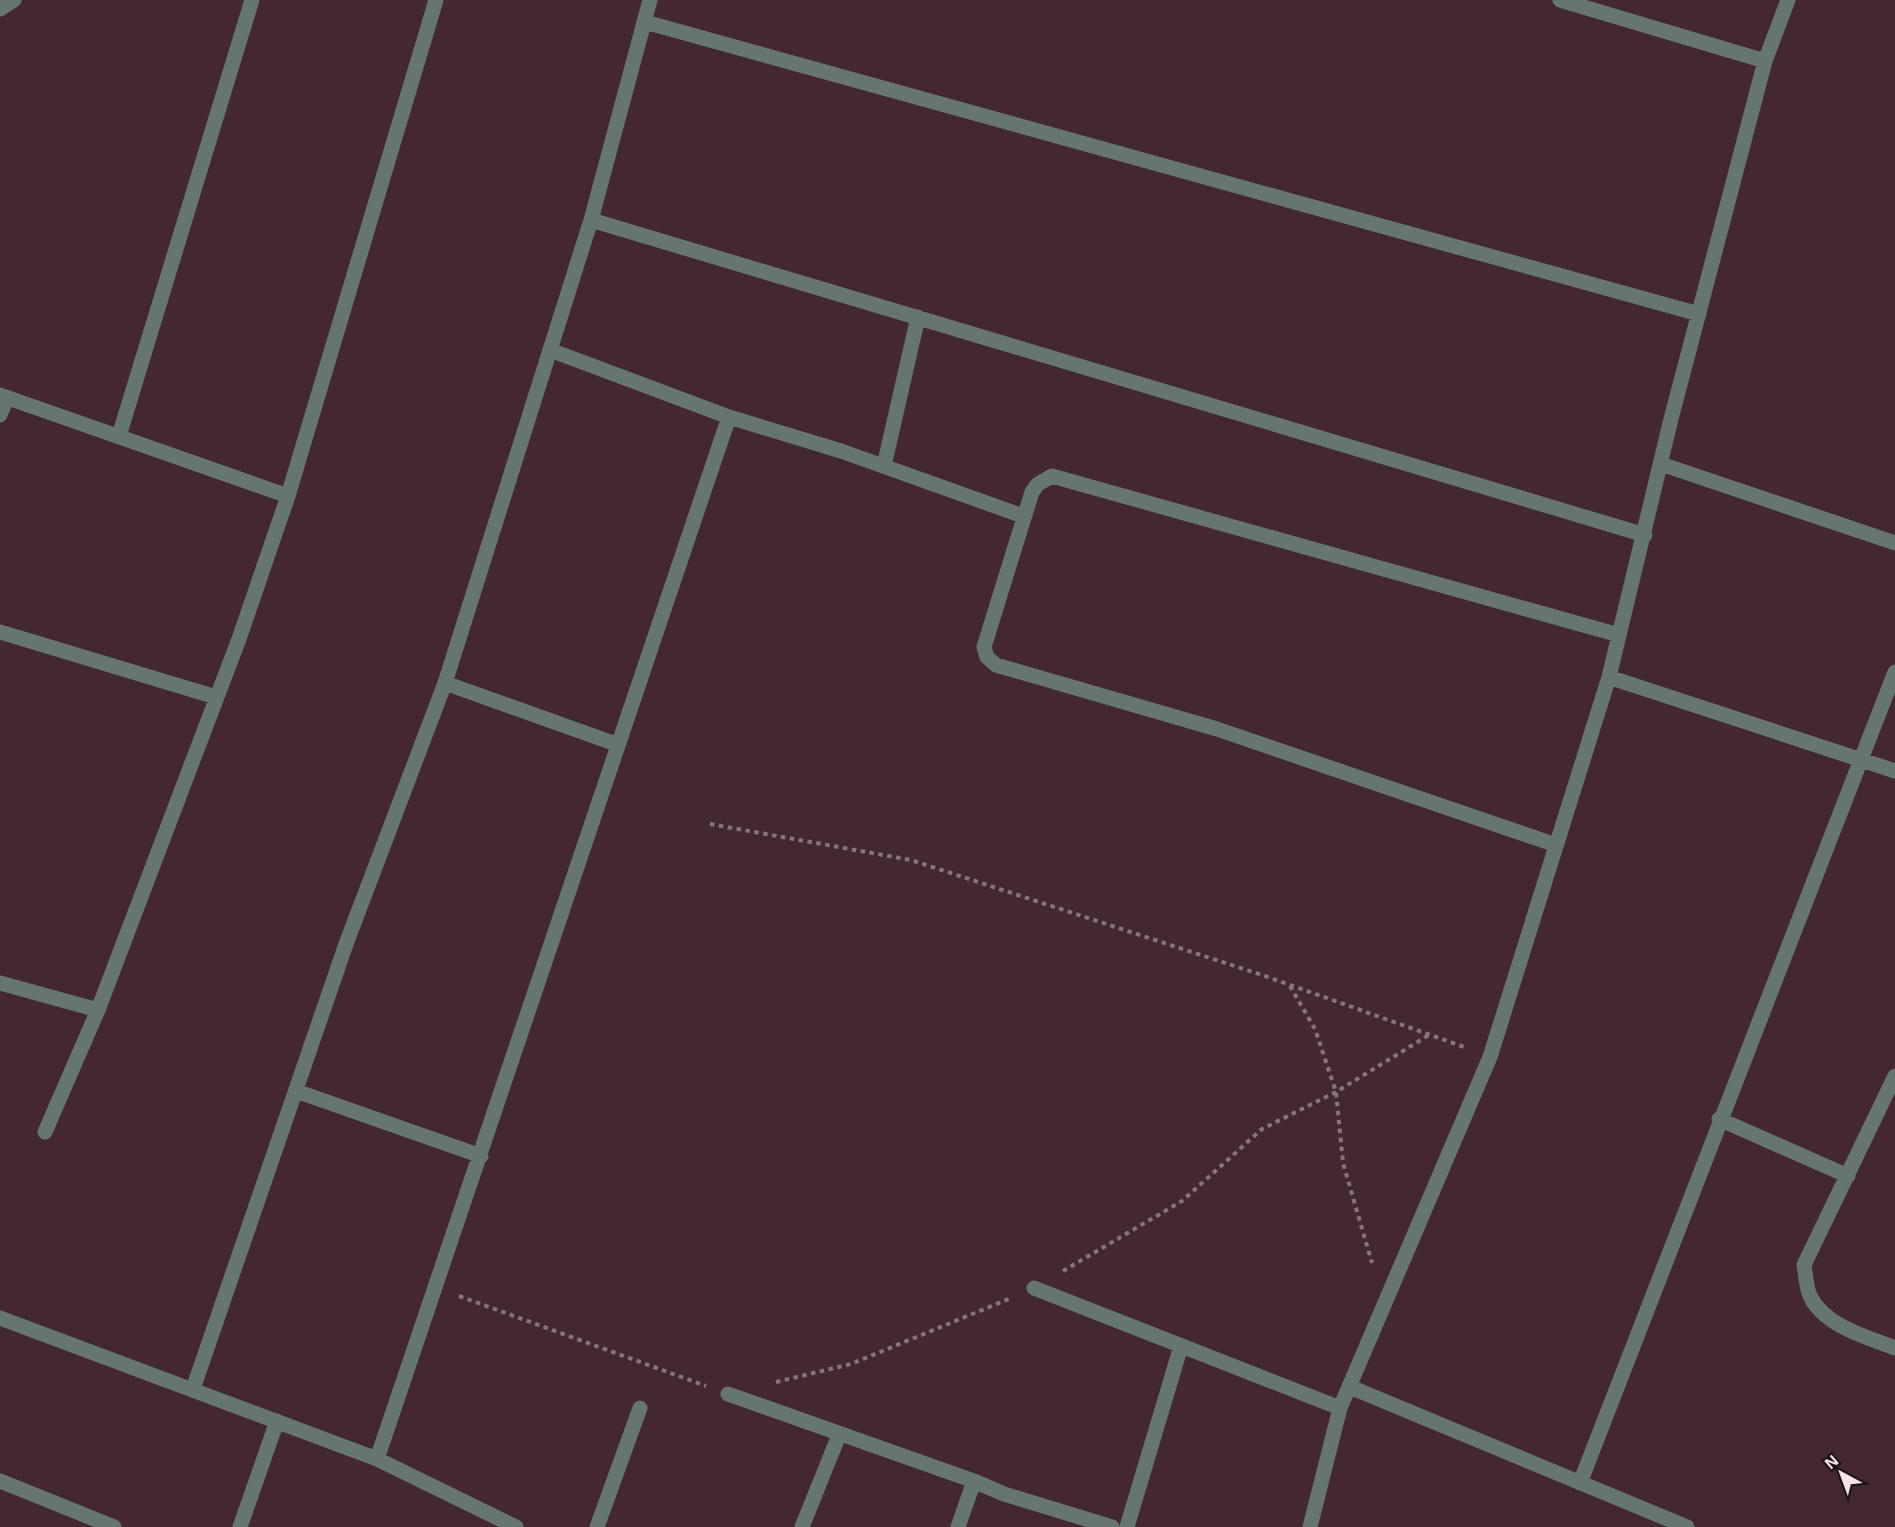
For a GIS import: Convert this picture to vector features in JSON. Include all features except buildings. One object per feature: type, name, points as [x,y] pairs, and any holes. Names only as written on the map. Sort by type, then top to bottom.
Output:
[{"type":"street","points":[[0,9],[14,0]]},
{"type":"street","points":[[119,436],[252,0]]},
{"type":"street","points":[[45,1132],[98,1010],[216,697],[288,496],[436,0]]},
{"type":"street","points":[[192,1389],[346,944],[446,683],[591,219],[650,0]]},
{"type":"street","points":[[1560,0],[1765,61]]},
{"type":"street","points":[[1310,1527],[1340,1408],[1490,1057],[1557,845],[1609,677],[1661,464],[1765,61],[1788,0]]},
{"type":"street","points":[[645,22],[1699,314]]},
{"type":"street","points":[[591,219],[1645,535]]},
{"type":"street","points":[[884,466],[918,317]]},
{"type":"street","points":[[550,350],[729,417],[884,466],[1023,516]]},
{"type":"street","points":[[0,415],[3,396],[288,496]]},
{"type":"street","points":[[377,1459],[481,1156],[616,744],[729,417]]},
{"type":"street","points":[[1661,464],[1895,543]]},
{"type":"street","points":[[1557,845],[1217,729],[996,665],[987,657],[984,647],[1032,492],[1038,484],[1052,476],[1619,635]]},
{"type":"street","points":[[0,632],[216,697]]},
{"type":"street","points":[[1580,1483],[1719,1119],[1862,761],[1895,672]]},
{"type":"street","points":[[1609,677],[1895,771]]},
{"type":"street","points":[[446,683],[616,744]]},
{"type":"street","points":[[0,983],[98,1010]]},
{"type":"street","points":[[1895,1076],[1804,1265],[1811,1297],[1841,1327],[1895,1348]]},
{"type":"street","points":[[296,1090],[481,1156]]},
{"type":"street","points":[[1719,1119],[1848,1176]]},
{"type":"street","points":[[1034,1288],[1340,1408]]},
{"type":"street","points":[[0,1318],[377,1459],[516,1527]]},
{"type":"street","points":[[1127,1527],[1181,1346]]},
{"type":"street","points":[[1350,1387],[1580,1483],[1651,1521],[1687,1527]]},
{"type":"street","points":[[728,1394],[974,1481],[1004,1494],[1112,1527]]},
{"type":"street","points":[[597,1527],[640,1408]]},
{"type":"street","points":[[240,1527],[277,1421]]},
{"type":"street","points":[[802,1527],[839,1435]]},
{"type":"street","points":[[0,1481],[114,1527]]},
{"type":"street","points":[[958,1527],[974,1481]]},
{"type":"path","points":[[710,824],[911,860],[1289,984],[1490,1057]]},
{"type":"path","points":[[1289,984],[1315,1029],[1336,1092],[1343,1163],[1372,1264]]},
{"type":"path","points":[[773,1383],[851,1364],[1034,1288],[1182,1201],[1262,1129],[1336,1092],[1429,1035]]},
{"type":"path","points":[[435,1287],[728,1394]]}]
